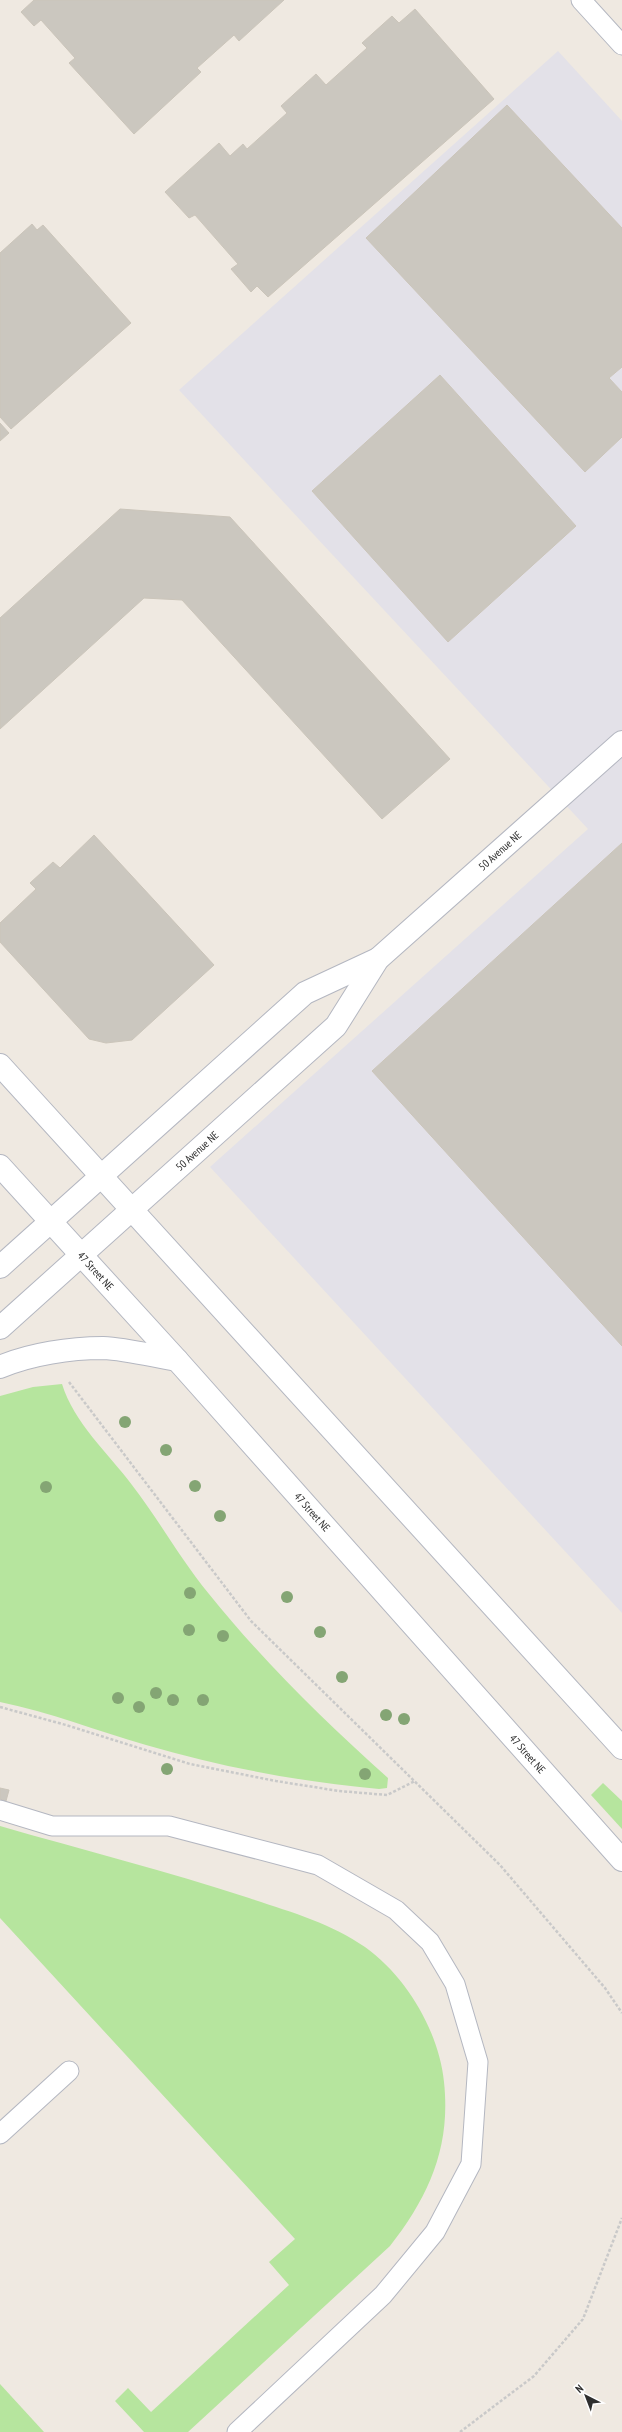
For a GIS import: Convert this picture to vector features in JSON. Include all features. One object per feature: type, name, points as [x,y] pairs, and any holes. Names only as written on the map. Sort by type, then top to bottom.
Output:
[{"type":"street","name":"50 Avenue NE","points":[[0,1328],[131,1208],[336,1026],[378,959],[622,742]]},
{"type":"street","name":"50 Avenue NE","points":[[0,1267],[305,993],[378,959]]},
{"type":"street","points":[[0,1065],[622,1748]]},
{"type":"street","name":"47 Street NE","points":[[0,1166],[176,1360],[622,1860]]},
{"type":"street","points":[[0,1367],[13,1361],[57,1353],[104,1348],[176,1360]]},
{"type":"lane","points":[[581,0],[622,45]]},
{"type":"lane","points":[[0,1810],[52,1826],[169,1826],[318,1865],[396,1910],[430,1942],[455,1984],[478,2062],[471,2164],[435,2232],[383,2295],[237,2432]]},
{"type":"lane","points":[[0,2134],[69,2071]]},
{"type":"path","points":[[65,1376],[251,1621],[500,1865],[605,1988],[622,2013]]},
{"type":"path","points":[[0,1707],[66,1725],[190,1764],[276,1781],[339,1791],[387,1795],[415,1781]]},
{"type":"path","points":[[460,2432],[534,2376],[583,2319],[622,2218]]},
{"type":"shaded area","points":[[558,51],[622,121],[622,1613],[210,1167],[588,829],[179,390]]},
{"type":"green space","points":[[62,1384],[67,1398],[83,1425],[132,1485],[189,1568],[209,1594],[272,1667],[341,1735],[388,1778],[387,1788],[379,1789],[320,1782],[232,1767],[174,1753],[37,1711],[0,1702],[0,1396],[33,1387]]},
{"type":"green space","points":[[603,1783],[622,1801],[622,1829],[591,1795]]},
{"type":"green space","points":[[0,1826],[218,1888],[294,1913],[338,1931],[365,1947],[380,1959],[407,1990],[428,2025],[441,2063],[444,2082],[445,2106],[444,2128],[440,2149],[434,2170],[426,2189],[404,2227],[390,2246],[188,2432],[144,2432],[115,2401],[128,2388],[151,2412],[289,2285],[269,2262],[295,2239],[0,1918]]},
{"type":"green space","points":[[0,2384],[44,2432],[0,2432]]},
{"type":"building","points":[[34,0],[284,0],[239,41],[234,35],[197,68],[201,72],[134,134],[69,63],[75,58],[41,20],[34,26],[21,12]]},
{"type":"building","points":[[415,9],[494,99],[268,297],[257,286],[251,292],[231,269],[238,264],[195,215],[189,218],[165,192],[219,143],[230,156],[243,144],[247,149],[287,113],[281,106],[316,74],[326,85],[367,48],[362,43],[392,16],[399,23]]},
{"type":"building","points":[[507,105],[622,228],[622,367],[609,378],[622,392],[622,437],[585,472],[366,238]]},
{"type":"building","points":[[32,224],[37,230],[43,225],[131,323],[11,429],[0,417],[0,253]]},
{"type":"building","points":[[440,375],[576,526],[448,642],[312,491]]},
{"type":"building","points":[[0,423],[9,433],[0,441]]},
{"type":"building","points":[[120,509],[230,517],[450,759],[382,819],[182,600],[144,598],[0,729],[0,618]]},
{"type":"building","points":[[94,835],[214,965],[132,1040],[106,1043],[89,1039],[0,942],[0,923],[36,889],[30,883],[53,862],[60,868]]},
{"type":"building","points":[[622,843],[622,1346],[372,1071]]},
{"type":"building","points":[[0,1788],[9,1790],[6,1801],[0,1799]]}]
